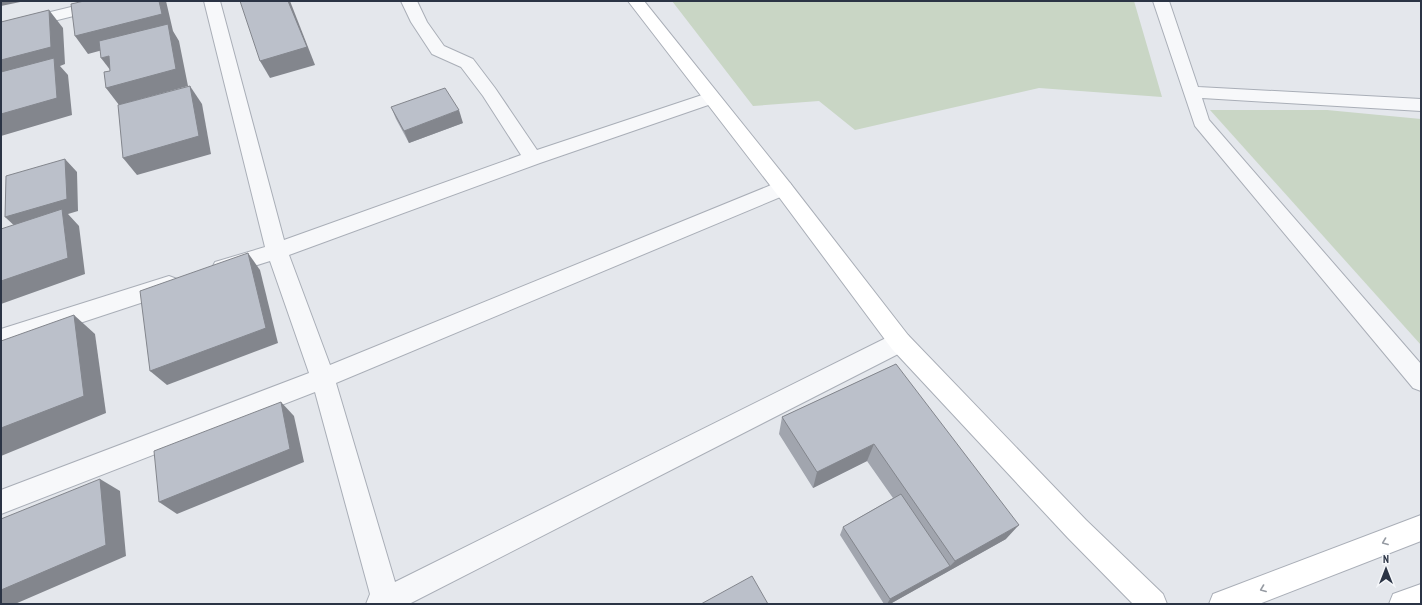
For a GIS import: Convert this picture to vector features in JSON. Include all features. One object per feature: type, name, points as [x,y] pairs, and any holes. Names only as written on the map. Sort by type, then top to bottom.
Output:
[{"type":"street","points":[[1,28],[116,1]]},
{"type":"street","points":[[212,1],[277,251],[323,378],[385,603],[900,342]]},
{"type":"street","points":[[409,1],[418,22],[438,50],[467,63],[489,92],[534,158]]},
{"type":"street","points":[[636,1],[783,188],[900,342],[1077,529],[1153,604]]},
{"type":"street","points":[[1161,1],[1202,122],[1421,381]]},
{"type":"street","points":[[1192,92],[1421,105]]},
{"type":"street","points":[[1,340],[277,251],[534,158],[711,98]]},
{"type":"street","points":[[1,502],[323,378],[783,188]]},
{"type":"street","points":[[1223,604],[1421,528]]},
{"type":"street","points":[[1403,604],[1421,598]]},
{"type":"green space","points":[[672,1],[1134,1],[1162,97],[1039,88],[855,130],[819,101],[753,106]]},
{"type":"green space","points":[[1210,110],[1327,110],[1421,119],[1421,345]]},
{"type":"building","points":[[84,1],[159,1],[162,14],[75,36],[71,4]]},
{"type":"building","points":[[240,1],[288,1],[307,47],[260,61]]},
{"type":"building","points":[[49,10],[51,47],[1,60],[1,22]]},
{"type":"building","points":[[168,24],[176,69],[106,88],[104,72],[110,71],[109,56],[101,58],[99,41]]},
{"type":"building","points":[[54,58],[57,98],[1,114],[1,72]]},
{"type":"building","points":[[190,86],[199,136],[123,158],[118,105]]},
{"type":"building","points":[[445,88],[459,110],[404,131],[391,107]]},
{"type":"building","points":[[65,159],[67,199],[5,217],[6,176]]},
{"type":"building","points":[[62,209],[68,258],[1,281],[1,229]]},
{"type":"building","points":[[248,253],[266,328],[150,371],[140,291]]},
{"type":"building","points":[[74,315],[84,396],[1,428],[1,341]]},
{"type":"building","points":[[896,364],[1019,525],[955,561],[874,444],[817,472],[782,417]]},
{"type":"building","points":[[281,402],[290,449],[159,502],[154,451]]},
{"type":"building","points":[[100,479],[106,545],[1,590],[1,519]]},
{"type":"building","points":[[901,494],[950,566],[890,599],[843,527]]},
{"type":"building","points":[[752,576],[768,604],[701,604]]}]
